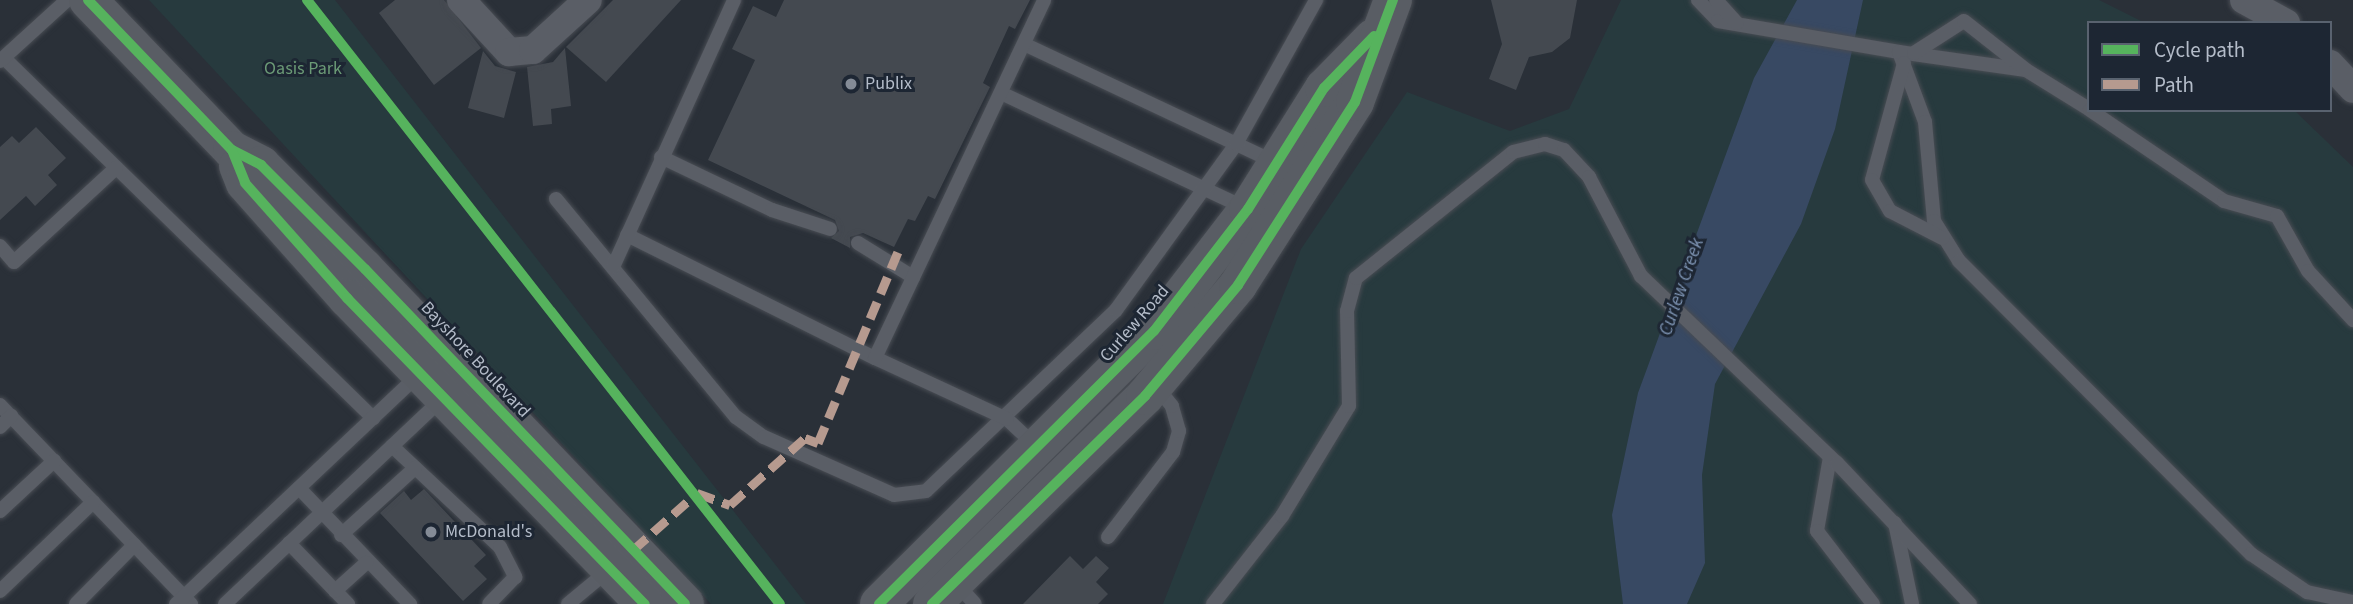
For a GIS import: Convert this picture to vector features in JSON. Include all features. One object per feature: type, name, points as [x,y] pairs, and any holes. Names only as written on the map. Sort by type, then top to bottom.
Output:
[{"type":"main road","name":"Bayshore Boulevard","points":[[89,0],[232,150],[261,165],[365,269],[685,604]]},
{"type":"main road","name":"Curlew Road","points":[[954,597],[1155,384],[1295,171],[1324,88],[1385,17]]},
{"type":"main road","name":"Bayshore Boulevard","points":[[232,150],[244,183],[430,387],[645,604]]},
{"type":"main road","name":"Curlew Road","points":[[878,604],[1040,450],[1264,217]]},
{"type":"main road","points":[[903,604],[1096,420],[1154,331]]},
{"type":"street","points":[[461,0],[509,52],[533,50],[588,0]]},
{"type":"street","points":[[2244,0],[2282,21]]},
{"type":"street","points":[[2332,66],[2353,89]]},
{"type":"lane","points":[[67,0],[2,60],[373,418]]},
{"type":"lane","points":[[612,267],[734,0]]},
{"type":"lane","points":[[875,358],[1026,45],[1044,0]]},
{"type":"lane","points":[[556,199],[736,417],[764,437],[894,495],[926,491],[1007,419],[1116,310],[1206,190],[1236,144],[1316,0]]},
{"type":"lane","points":[[1698,0],[1714,20],[1901,55],[2026,70]]},
{"type":"lane","points":[[1716,0],[1740,24]]},
{"type":"lane","points":[[2087,108],[2026,70],[1965,22],[1901,55],[1872,180],[1890,211],[1942,238],[2251,554],[2307,592],[2353,601]]},
{"type":"lane","points":[[1026,45],[1295,171]]},
{"type":"lane","points":[[1901,55],[1926,122],[1931,204],[1942,238]]},
{"type":"lane","points":[[1001,93],[1264,217]]},
{"type":"lane","points":[[2093,112],[2224,201],[2277,216],[2308,271],[2353,320]]},
{"type":"lane","points":[[1213,604],[1282,516],[1349,406],[1347,311],[1356,278],[1492,167],[1526,147],[1564,150],[1602,195],[1626,257],[1648,283],[1830,457],[1970,604]]},
{"type":"lane","points":[[661,157],[772,210],[830,229]]},
{"type":"lane","points":[[0,246],[15,262],[116,168]]},
{"type":"lane","points":[[627,235],[875,358],[1007,419],[1040,450]]},
{"type":"lane","points":[[858,243],[913,277]]},
{"type":"lane","points":[[1108,537],[1173,452],[1179,430],[1172,406],[1155,384]]},
{"type":"lane","points":[[0,405],[6,422],[54,461],[184,602],[373,418],[430,387]]},
{"type":"lane","points":[[225,604],[392,446],[430,387]]},
{"type":"lane","points":[[392,446],[500,547],[515,577],[489,604]]},
{"type":"lane","points":[[1830,457],[1817,531],[1873,604]]},
{"type":"lane","points":[[0,511],[54,461]]},
{"type":"lane","points":[[341,535],[415,468]]},
{"type":"lane","points":[[299,488],[366,563],[410,604]]},
{"type":"lane","points":[[0,591],[93,502]]},
{"type":"lane","points":[[1895,523],[1912,604]]},
{"type":"lane","points":[[289,543],[348,604]]},
{"type":"lane","points":[[76,604],[134,545]]},
{"type":"lane","points":[[335,591],[366,563]]},
{"type":"lane","points":[[569,604],[611,568]]},
{"type":"green space","name":"Oasis Park","points":[[149,0],[335,0],[806,604],[711,604]]},
{"type":"green space","points":[[1621,0],[2099,0],[2141,21],[2087,21],[2087,112],[2296,112],[2353,167],[2353,604],[1163,604],[1301,249],[1407,92],[1510,131],[1569,109]]},
{"type":"water","name":"Curlew Creek","points":[[1797,0],[1863,0],[1835,129],[1801,224],[1715,384],[1702,475],[1705,563],[1687,604],[1623,604],[1612,515],[1638,393],[1754,78]]},
{"type":"building","points":[[395,0],[444,0],[481,48],[434,85],[379,13]]},
{"type":"building","points":[[613,0],[681,0],[606,82],[566,47]]},
{"type":"building","points":[[784,0],[1030,0],[1015,29],[1009,26],[983,83],[990,87],[935,199],[928,196],[915,221],[908,219],[894,247],[863,233],[850,237],[850,248],[831,238],[839,231],[835,220],[708,160],[755,60],[732,49],[753,6],[776,17]]},
{"type":"building","points":[[1491,0],[1577,0],[1570,38],[1552,52],[1529,57],[1516,90],[1489,79],[1502,44]]},
{"type":"building","points":[[565,48],[571,106],[551,109],[552,124],[533,126],[527,67],[553,62]]},
{"type":"building","points":[[483,51],[495,66],[516,72],[504,118],[468,108]]},
{"type":"building","points":[[36,127],[66,158],[48,175],[57,185],[35,206],[26,196],[0,220],[0,147],[12,136],[19,143]]},
{"type":"building","name":"McDonald's","points":[[424,489],[486,555],[474,566],[487,579],[463,601],[380,513],[404,491],[411,500]]},
{"type":"building","points":[[1070,556],[1083,569],[1096,556],[1109,568],[1096,582],[1108,594],[1098,604],[1023,604]]},
{"type":"marked path","points":[[633,550],[697,493],[730,505],[805,438],[818,443],[899,249]]},
{"type":"cycle path","points":[[88,0],[232,150],[261,165],[365,269],[685,604]]},
{"type":"cycle path","points":[[307,0],[780,604]]},
{"type":"cycle path","points":[[932,604],[1145,396],[1238,285],[1355,102],[1393,0]]},
{"type":"cycle path","points":[[879,604],[1154,331],[1248,209],[1324,88],[1374,36]]},
{"type":"cycle path","points":[[232,150],[245,183],[347,298],[645,604]]},
{"type":"place","name":"Publix","points":[[851,84]]},
{"type":"place","name":"McDonald's","points":[[431,532]]}]
